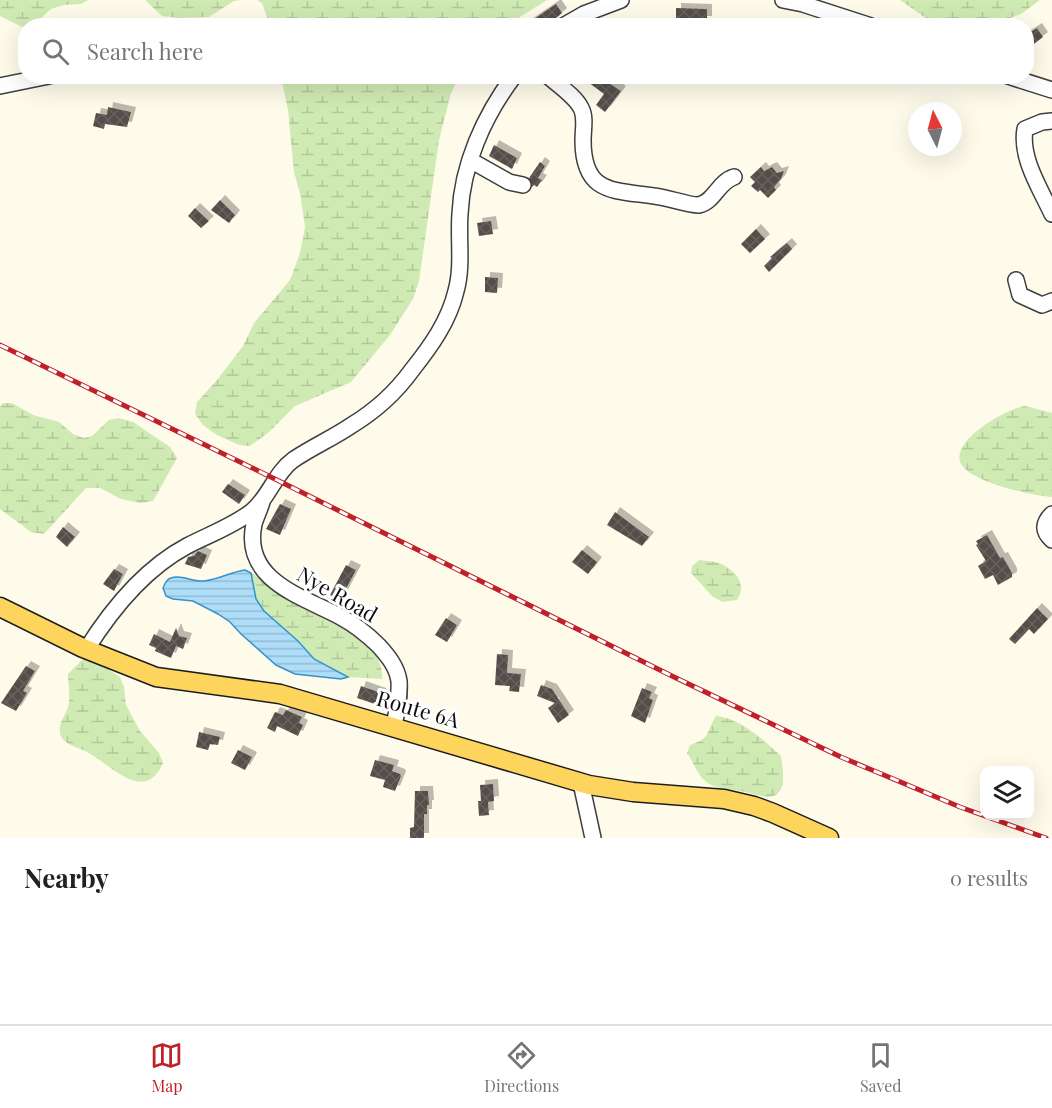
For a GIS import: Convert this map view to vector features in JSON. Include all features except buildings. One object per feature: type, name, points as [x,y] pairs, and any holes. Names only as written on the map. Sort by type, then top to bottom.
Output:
[{"type":"main road","name":"Route 6A","points":[[0,607],[86,650],[156,677],[280,694],[581,783],[633,792],[724,799],[754,806],[790,819],[829,838]]},
{"type":"street","points":[[577,18],[621,0]]},
{"type":"street","points":[[783,0],[846,18]]},
{"type":"street","points":[[0,86],[18,82]]},
{"type":"street","points":[[86,650],[98,631],[140,581],[186,547],[235,523],[262,502],[284,467],[375,410],[412,371],[439,333],[456,292],[459,276],[459,216],[466,173],[484,126],[509,84]]},
{"type":"street","points":[[557,84],[580,106],[583,114],[583,150],[586,163],[598,184],[609,190],[670,198],[697,206],[708,202],[727,179],[734,177]]},
{"type":"street","points":[[1033,84],[1052,90]]},
{"type":"street","points":[[1052,122],[1042,122],[1025,129],[1023,142],[1027,158],[1052,214]]},
{"type":"street","points":[[470,160],[509,182],[523,186]]},
{"type":"street","points":[[1016,280],[1020,295],[1042,305],[1052,301]]},
{"type":"street","name":"Nye Road","points":[[262,502],[254,524],[253,537],[255,550],[265,573],[292,593],[340,616],[363,631],[386,653],[399,679],[398,710],[394,726]]},
{"type":"street","points":[[1052,514],[1044,528],[1045,533],[1052,540]]},
{"type":"street","points":[[581,783],[593,838]]},
{"type":"green space","points":[[0,0],[88,0],[81,4],[64,5],[51,9],[41,18],[18,18],[18,25],[0,16]]},
{"type":"green space","points":[[145,0],[241,0],[234,1],[209,17],[180,18],[162,16]]},
{"type":"green space","points":[[257,0],[547,0],[518,18],[267,18],[262,3]]},
{"type":"green space","points":[[900,0],[1040,0],[1021,14],[1010,18],[926,18]]},
{"type":"green space","points":[[282,84],[456,84],[439,140],[419,281],[413,299],[390,335],[351,382],[295,406],[268,433],[250,446],[239,445],[217,435],[203,425],[195,414],[197,402],[243,346],[254,323],[290,280],[300,253],[305,227],[294,172],[288,110]]},
{"type":"green space","points":[[3,403],[12,403],[33,415],[59,422],[73,434],[84,438],[92,436],[109,420],[119,418],[133,422],[170,447],[177,458],[153,501],[141,503],[121,499],[100,488],[86,488],[44,534],[31,532],[0,509],[0,406]]},
{"type":"green space","points":[[1025,406],[1052,413],[1052,497],[1017,491],[989,482],[967,471],[961,464],[960,455],[963,446],[971,436],[994,419]]},
{"type":"green space","points":[[699,560],[719,563],[735,573],[741,588],[737,600],[722,602],[712,596],[691,573],[692,566]]},
{"type":"green space","points":[[251,573],[289,600],[348,630],[362,640],[373,651],[380,664],[382,679],[348,677],[314,659],[298,641],[264,611],[256,599]]},
{"type":"green space","points":[[83,659],[96,662],[120,677],[124,687],[126,705],[140,731],[159,753],[163,763],[156,775],[147,781],[138,782],[128,779],[89,753],[67,743],[61,737],[60,725],[69,702],[68,674]]},
{"type":"green space","points":[[716,716],[743,725],[781,756],[783,782],[778,793],[766,797],[721,788],[712,786],[702,777],[687,753],[690,745],[702,740],[708,734]]},
{"type":"water","points":[[245,570],[251,573],[256,599],[264,611],[298,641],[314,659],[348,677],[341,679],[295,674],[276,665],[230,622],[193,601],[166,596],[163,588],[168,579],[175,577],[204,581]]},
{"type":"railway","points":[[0,345],[841,757],[960,807],[1046,838]]}]
